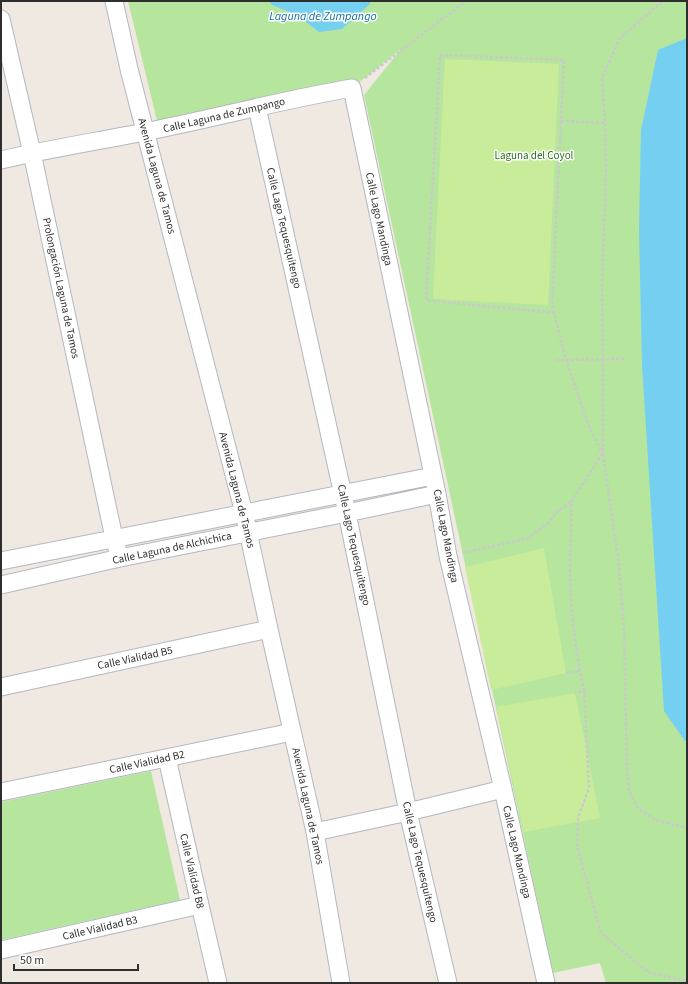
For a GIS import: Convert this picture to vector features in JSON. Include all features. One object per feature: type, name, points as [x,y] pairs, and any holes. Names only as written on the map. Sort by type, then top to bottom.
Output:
[{"type":"street","name":"Avenida Laguna de Tamos","points":[[114,1],[129,69],[244,513],[315,832],[341,983]]},
{"type":"street","name":"Prolongación Laguna de Tamos","points":[[1,19],[6,63],[32,153],[114,538],[120,558]]},
{"type":"street","name":"Calle Laguna de Zumpango","points":[[1,160],[145,132],[312,95],[352,88]]},
{"type":"street","name":"Calle Lago Mandinga","points":[[352,88],[437,494],[448,556],[503,789],[546,983]]},
{"type":"street","name":"Calle Lago Tequesquitengo","points":[[257,107],[343,494],[408,812],[448,983]]},
{"type":"street","name":"Calle Laguna de Alchichica","points":[[1,561],[433,476]]},
{"type":"street","name":"Calle Laguna de Alchichica","points":[[1,585],[120,558],[437,494]]},
{"type":"street","name":"Calle Vialidad B5","points":[[1,686],[269,629]]},
{"type":"street","name":"Calle Vialidad B2","points":[[1,792],[292,732]]},
{"type":"street","name":"Calle Vialidad B8","points":[[166,758],[218,983]]},
{"type":"street","points":[[315,832],[408,812],[503,789]]},
{"type":"street","name":"Calle Vialidad B3","points":[[1,950],[200,906]]},
{"type":"path","points":[[352,88],[466,1]]},
{"type":"path","points":[[663,1],[620,38],[602,78],[606,172],[602,289],[603,454],[619,565],[624,628],[627,770],[629,790],[637,807],[656,820],[687,828]]},
{"type":"path","points":[[555,314],[426,300],[440,55],[564,60],[552,305],[555,314],[566,360],[590,429],[603,454]]},
{"type":"path","points":[[561,121],[605,123]]},
{"type":"path","points":[[556,360],[626,358]]},
{"type":"path","points":[[448,556],[490,548],[528,538],[548,522],[558,511],[571,502],[603,454]]},
{"type":"path","points":[[571,502],[570,570],[573,616],[584,690],[589,788],[578,818],[577,846],[601,934],[648,972],[687,981]]},
{"type":"path","points":[[566,673],[580,671]]},
{"type":"path","points":[[575,693],[584,690]]},
{"type":"green space","name":"Laguna del Coyol","points":[[128,1],[687,1],[687,983],[606,983],[600,963],[553,973],[364,95],[401,49],[352,88],[159,129]]},
{"type":"green space","points":[[445,59],[559,64],[548,305],[433,299]]},
{"type":"green space","points":[[544,548],[566,673],[491,690],[465,567]]},
{"type":"green space","points":[[575,693],[600,818],[524,832],[496,707]]},
{"type":"green space","points":[[151,771],[180,900],[1,940],[1,802]]},
{"type":"water","name":"Laguna de Zumpango","points":[[268,1],[370,1],[370,4],[342,29],[319,32],[297,15],[272,5]]},
{"type":"water","points":[[687,38],[687,741],[685,741],[664,711],[642,365],[639,230],[641,130],[658,50]]}]
